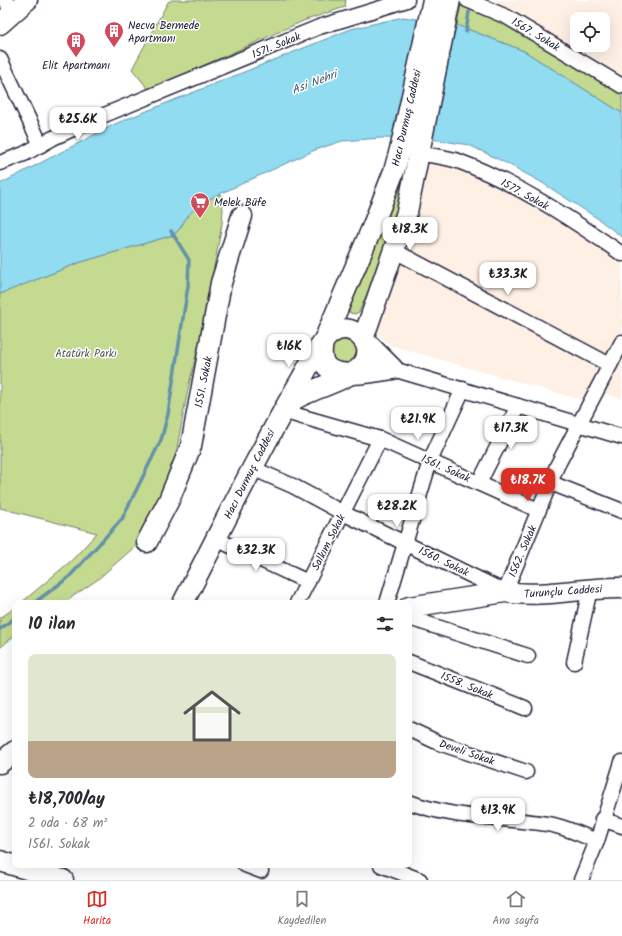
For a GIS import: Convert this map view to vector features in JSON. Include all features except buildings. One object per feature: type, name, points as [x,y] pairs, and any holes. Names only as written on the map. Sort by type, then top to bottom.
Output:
[{"type":"main road","points":[[6,12],[27,0]]},
{"type":"main road","name":"Hacı Durmuş Caddesi","points":[[363,339],[407,212],[410,150],[442,1]]},
{"type":"main road","name":"Hacı Durmuş Caddesi","points":[[349,374],[337,374],[325,365],[321,350],[372,228],[410,150]]},
{"type":"main road","name":"1551. Sokak","points":[[147,542],[169,500],[191,446],[221,283],[242,216]]},
{"type":"main road","name":"Hacı Durmuş Caddesi","points":[[185,600],[283,410],[323,343],[332,332],[339,329],[354,331],[363,339],[366,347],[365,360],[358,370],[294,400],[283,410]]},
{"type":"main road","points":[[363,339],[393,369]]},
{"type":"main road","points":[[349,374],[393,369]]},
{"type":"main road","name":"Turunçlu Caddesi","points":[[412,607],[505,592],[520,594],[554,594],[590,589],[622,588]]},
{"type":"main road","points":[[0,861],[12,865]]},
{"type":"main road","points":[[23,868],[63,880]]},
{"type":"street","name":"1571. Sokak","points":[[0,163],[24,154],[53,138],[319,27],[407,0]]},
{"type":"street","name":"1567. Sokak","points":[[442,1],[507,17],[622,86]]},
{"type":"street","points":[[0,58],[41,145]]},
{"type":"street","name":"1577. Sokak","points":[[410,150],[456,161],[520,188],[622,254]]},
{"type":"street","points":[[393,250],[610,365]]},
{"type":"street","name":"1562. Sokak","points":[[505,592],[557,466],[622,342]]},
{"type":"street","points":[[393,369],[622,438]]},
{"type":"street","points":[[389,600],[430,461],[463,389]]},
{"type":"street","points":[[479,483],[518,406]]},
{"type":"street","name":"1561. Sokak","points":[[283,410],[380,439],[538,510]]},
{"type":"street","name":"Salkım Sokak","points":[[299,600],[380,439]]},
{"type":"street","name":"1560. Sokak","points":[[252,468],[293,486],[343,513],[406,542],[505,592]]},
{"type":"street","points":[[551,483],[622,511]]},
{"type":"street","points":[[216,539],[308,582]]},
{"type":"street","points":[[574,662],[590,589]]},
{"type":"street","points":[[412,619],[528,656]]},
{"type":"street","name":"1558. Sokak","points":[[412,663],[525,708]]},
{"type":"street","name":"Develi Sokak","points":[[412,730],[439,743],[526,772]]},
{"type":"street","points":[[581,880],[597,840],[602,819],[622,762]]},
{"type":"street","points":[[412,803],[437,811],[508,821],[549,824],[597,840]]},
{"type":"street","points":[[602,819],[622,826]]},
{"type":"street","points":[[389,868],[420,880]]},
{"type":"shaded area","points":[[494,0],[622,0],[622,80],[577,52],[610,52],[610,12],[570,12],[570,48]]},
{"type":"shaded area","points":[[424,161],[472,172],[524,198],[590,240],[622,264],[622,399],[591,389],[585,401],[389,345],[377,333],[374,314]]},
{"type":"green space","points":[[172,0],[346,0],[345,7],[303,21],[149,90],[132,69],[168,2]]},
{"type":"green space","points":[[462,0],[622,85],[622,113],[524,51],[457,25]]},
{"type":"green space","points":[[408,160],[403,197],[384,255],[359,312],[355,314],[350,313],[349,307]]},
{"type":"green space","name":"Atatürk Parkı","points":[[220,194],[223,209],[222,224],[203,327],[188,389],[172,475],[139,543],[97,580],[67,600],[25,600],[72,560],[97,533],[0,508],[0,294],[78,263],[173,235],[180,229],[186,218],[193,210]]},
{"type":"green space","points":[[350,336],[360,352],[351,364],[341,365],[333,360],[330,346],[332,341]]},
{"type":"green space","points":[[12,610],[12,638],[0,648],[0,618]]},
{"type":"water","name":"Asi Nehri","points":[[403,17],[457,25],[524,51],[622,113],[622,237],[597,218],[541,182],[469,145],[431,139],[381,138],[342,141],[315,150],[213,197],[193,211],[173,235],[78,263],[0,294],[0,184],[117,123],[351,29]]},
{"type":"waterway","points":[[466,32],[469,12]]},
{"type":"waterway","points":[[38,600],[69,577],[122,519],[161,440],[168,414],[188,286],[189,260],[171,231]]},
{"type":"waterway","points":[[0,629],[12,620]]},
{"type":"place","name":"Necva Bermede Apartmanı","points":[[114,48]]},
{"type":"place","name":"Elit Apartmanı","points":[[76,58]]},
{"type":"place","name":"Melek Büfe","points":[[200,219]]}]
